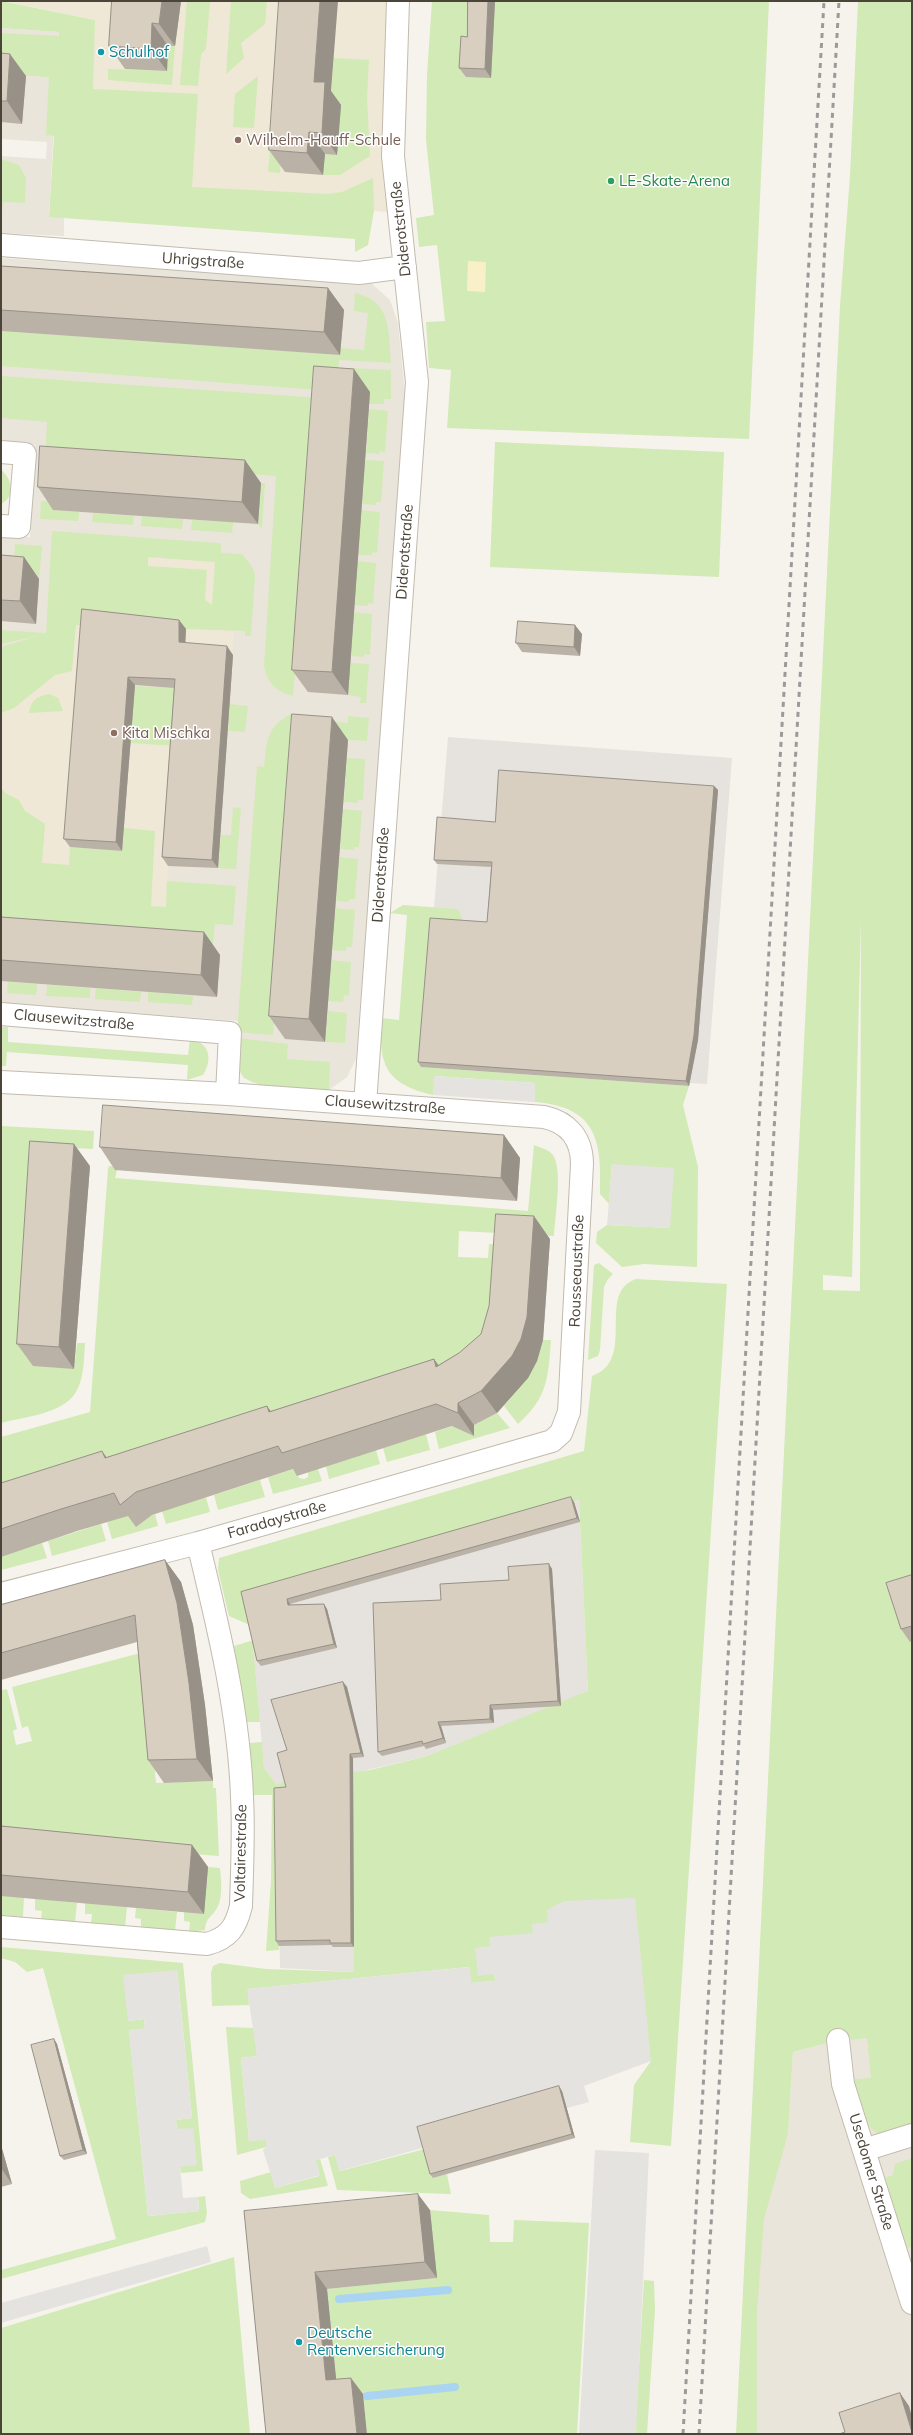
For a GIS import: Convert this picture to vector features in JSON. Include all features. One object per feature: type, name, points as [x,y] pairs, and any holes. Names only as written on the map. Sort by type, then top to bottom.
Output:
[{"type":"street","name":"Diderotstraße","points":[[365,1104],[417,382],[406,267],[393,156],[398,1]]},
{"type":"street","name":"Uhrigstraße","points":[[1,245],[359,273],[406,267]]},
{"type":"street","points":[[1,452],[25,454],[19,527],[1,526]]},
{"type":"street","name":"Clausewitzstraße","points":[[1,1014],[230,1033],[227,1094]]},
{"type":"street","name":"Clausewitzstraße","points":[[1,1082],[227,1094],[544,1117]]},
{"type":"street","name":"Rousseaustraße","points":[[544,1117],[562,1123],[572,1132],[580,1143],[582,1154],[569,1412],[561,1433],[552,1441]]},
{"type":"street","name":"Faradaystraße","points":[[1,1594],[198,1543],[552,1441]]},
{"type":"street","name":"Voltairestraße","points":[[1,1927],[207,1944],[227,1936],[237,1922],[240,1911],[242,1796],[236,1734],[221,1640],[198,1543]]},
{"type":"street","name":"Usedomer Straße","points":[[838,2040],[843,2084],[912,2303]]},
{"type":"street","points":[[864,2150],[912,2135]]},
{"type":"shaded area","name":"Wilhelm-Hauff-Schule","points":[[3,1],[390,1],[387,212],[88,191],[95,20]]},
{"type":"shaded area","points":[[1,28],[59,32],[49,216],[64,217],[64,236],[1,233],[1,156],[46,159],[47,142],[1,139]]},
{"type":"shaded area","points":[[1,258],[371,283],[390,300],[398,323],[405,393],[384,704],[356,1059],[347,1077],[329,1090],[254,1083],[244,1078],[239,1071],[238,1021],[1,1003],[1,535],[30,537],[35,445],[1,441]]},
{"type":"shaded area","name":"Kita Mischka","points":[[63,551],[215,562],[210,629],[234,631],[218,868],[168,866],[166,907],[1,896],[1,669],[56,653]]},
{"type":"shaded area","points":[[448,737],[732,758],[707,1084],[421,1067]]},
{"type":"shaded area","points":[[434,1076],[535,1083],[535,1102],[433,1095]]},
{"type":"shaded area","points":[[612,1164],[674,1168],[670,1228],[607,1225]]},
{"type":"shaded area","points":[[579,1500],[588,1692],[424,1757],[358,1772],[353,1793],[355,1972],[280,1968],[277,1785],[264,1768],[253,1645],[255,1641],[245,1597]]},
{"type":"shaded area","points":[[635,1898],[651,2061],[584,2086],[589,2102],[339,2171],[335,2155],[316,2160],[320,2175],[275,2188],[263,2150],[266,2147],[266,2140],[249,2141],[241,2058],[257,2056],[247,1989],[470,1967],[471,1983],[495,1981],[494,1974],[478,1976],[475,1948],[491,1946],[490,1937],[533,1933],[532,1924],[548,1922],[547,1910],[564,1901]]},
{"type":"shaded area","points":[[177,1970],[192,2118],[176,2120],[177,2129],[193,2128],[197,2165],[180,2167],[183,2198],[198,2197],[199,2211],[148,2216],[129,2030],[145,2028],[144,2019],[128,2021],[123,1975]]},
{"type":"shaded area","points":[[912,2021],[912,2434],[757,2434],[757,2312],[761,2218],[788,2134],[793,2052]]},
{"type":"shaded area","points":[[595,2150],[649,2153],[636,2434],[579,2434]]},
{"type":"shaded area","points":[[207,2246],[211,2262],[1,2323],[1,2303]]},
{"type":"green space","points":[[1,1],[95,20],[93,89],[198,94],[192,187],[328,194],[342,192],[373,178],[374,211],[368,245],[355,252],[355,239],[49,217],[54,136],[46,135],[49,77],[1,74],[1,33],[59,36],[59,32],[1,28]]},
{"type":"green space","points":[[187,1],[210,1],[206,49],[201,54],[198,86],[180,85]]},
{"type":"green space","points":[[231,1],[267,1],[265,24],[241,43],[244,58],[226,74]]},
{"type":"green space","name":"LE-Skate-Arena","points":[[432,1],[769,1],[749,439],[447,428],[451,370],[429,368],[426,322],[445,321],[437,245],[419,247],[416,218],[434,215],[426,140],[427,75]]},
{"type":"green space","points":[[858,1],[912,1],[912,2127],[881,2134],[871,2128],[867,2121],[855,2079],[871,2078],[867,2038],[851,2040],[850,2037],[793,2052],[788,2134],[764,2219],[757,2312],[757,2434],[736,2434],[840,306],[850,176]],"holes":[[[861,918],[860,1291],[823,1290],[823,1275],[852,1277]]]},
{"type":"green space","points":[[168,46],[175,46],[172,85],[108,80],[108,69],[167,71]]},
{"type":"green space","points":[[334,58],[369,60],[367,97],[370,156],[340,175],[323,175],[325,154],[338,155],[330,104]]},
{"type":"green space","points":[[258,76],[254,128],[233,127],[235,94]]},
{"type":"green space","points":[[271,138],[283,138],[280,173],[268,172]]},
{"type":"green space","points":[[1,159],[19,165],[26,178],[25,203],[3,202],[1,216]]},
{"type":"green space","points":[[355,293],[367,297],[376,303],[382,310],[388,329],[391,363],[339,360],[337,381],[319,390],[1,366],[1,331],[339,355],[340,348],[364,350],[368,313],[354,311]]},
{"type":"green space","points":[[350,368],[391,370],[391,399],[384,399],[384,404],[369,404],[370,392],[350,390]]},
{"type":"green space","points":[[1,376],[321,398],[293,696],[281,692],[273,686],[268,678],[264,666],[276,476],[45,458],[47,422],[1,418]]},
{"type":"green space","points":[[369,409],[388,411],[385,452],[380,451],[379,454],[366,453]]},
{"type":"green space","points":[[495,442],[724,452],[719,577],[490,567]]},
{"type":"green space","points":[[365,460],[384,461],[381,502],[376,502],[376,505],[362,504]]},
{"type":"green space","points":[[1,470],[8,478],[11,487],[9,497],[1,504]]},
{"type":"green space","points":[[261,483],[265,483],[262,529],[258,524]]},
{"type":"green space","points":[[41,501],[54,502],[54,510],[79,512],[78,521],[40,519]]},
{"type":"green space","points":[[361,510],[380,512],[377,553],[372,552],[372,555],[358,555]]},
{"type":"green space","points":[[93,513],[134,516],[133,525],[92,522]]},
{"type":"green space","points":[[142,516],[183,519],[182,529],[141,526]]},
{"type":"green space","points":[[192,520],[233,522],[232,533],[191,530]]},
{"type":"green space","points":[[52,531],[217,543],[221,544],[221,553],[242,554],[253,568],[255,576],[251,636],[245,636],[245,631],[76,625],[72,671],[55,675],[14,708],[1,713],[1,650],[4,646],[37,636],[1,644],[1,630],[46,633]],"holes":[[[148,557],[215,562],[212,605],[205,600],[207,570],[148,566]]]},
{"type":"green space","points":[[15,544],[42,546],[39,579],[13,577]]},
{"type":"green space","points":[[357,561],[376,563],[373,604],[368,603],[368,606],[354,605]]},
{"type":"green space","points":[[353,612],[372,614],[370,655],[364,654],[364,657],[350,656]]},
{"type":"green space","points":[[350,663],[369,664],[366,703],[360,703],[361,697],[348,695]]},
{"type":"green space","points":[[135,686],[181,688],[177,746],[130,743]]},
{"type":"green space","points":[[50,694],[58,698],[63,711],[29,713],[35,699]]},
{"type":"green space","points":[[230,704],[248,706],[245,732],[228,731]]},
{"type":"green space","points":[[291,714],[303,714],[302,724],[325,721],[348,723],[348,716],[369,718],[367,741],[308,737],[294,752],[273,1035],[237,1032],[257,766],[264,767],[267,742],[272,730],[277,724]]},
{"type":"green space","points":[[347,758],[365,759],[363,800],[358,800],[357,803],[344,802]]},
{"type":"green space","points":[[1,787],[5,793],[19,800],[25,811],[45,824],[42,863],[69,865],[70,847],[122,851],[124,828],[155,831],[151,906],[166,907],[167,881],[236,886],[233,925],[215,924],[213,945],[1,931]]},
{"type":"green space","points":[[233,807],[241,808],[236,869],[218,868],[221,835],[231,835]]},
{"type":"green space","points":[[343,809],[362,811],[359,847],[354,847],[354,850],[340,849]]},
{"type":"green space","points":[[339,857],[358,859],[355,899],[349,899],[349,902],[336,901]]},
{"type":"green space","points":[[403,905],[456,909],[460,912],[463,925],[421,1067],[689,1086],[683,1105],[698,1167],[697,1267],[644,1264],[622,1267],[596,1243],[597,1232],[607,1225],[670,1228],[612,1164],[609,1204],[600,1194],[599,1158],[597,1143],[592,1130],[583,1119],[572,1111],[556,1105],[535,1102],[535,1083],[435,1076],[433,1095],[404,1085],[388,1070],[384,1060],[382,1048],[382,1018],[399,1020],[407,915],[390,913]]},
{"type":"green space","points":[[335,908],[355,910],[352,947],[346,947],[346,951],[332,950]]},
{"type":"green space","points":[[331,960],[351,962],[349,996],[344,995],[343,1002],[328,1001]]},
{"type":"green space","points":[[8,982],[37,984],[36,995],[7,993]]},
{"type":"green space","points":[[47,985],[90,988],[90,998],[46,996]]},
{"type":"green space","points":[[96,988],[141,992],[140,1002],[95,999]]},
{"type":"green space","points":[[148,992],[193,996],[192,1005],[148,1002]]},
{"type":"green space","points":[[328,1011],[347,1013],[345,1043],[325,1042]]},
{"type":"green space","points":[[1,1027],[8,1027],[8,1042],[188,1055],[190,1039],[197,1041],[206,1048],[209,1058],[203,1075],[187,1080],[188,1065],[7,1052],[6,1066],[1,1066]]},
{"type":"green space","points":[[238,1038],[288,1044],[287,1059],[330,1062],[329,1090],[267,1088],[244,1078],[236,1064]]},
{"type":"green space","points":[[112,1110],[133,1112],[115,1178],[528,1211],[534,1145],[547,1150],[553,1155],[558,1171],[554,1236],[459,1231],[458,1257],[488,1258],[489,1244],[497,1244],[491,1332],[482,1355],[1,1498],[1,1437],[90,1412],[108,1169],[109,1166],[113,1166],[110,1148]]},
{"type":"green space","points":[[1,1126],[94,1131],[93,1149],[52,1147],[74,1369],[77,1343],[85,1343],[81,1381],[76,1392],[70,1399],[53,1410],[42,1414],[1,1423]]},
{"type":"green space","points":[[599,1263],[613,1274],[608,1279],[604,1287],[600,1350],[598,1356],[588,1360],[594,1265]]},
{"type":"green space","points":[[636,1279],[727,1284],[671,2146],[630,2142],[634,2085],[651,2061],[548,1922],[537,1970],[490,1937],[495,1981],[471,1983],[469,1967],[248,1989],[249,2005],[212,2006],[211,1973],[213,1966],[220,1963],[266,1969],[354,1972],[353,1794],[277,1792],[279,1950],[266,1951],[271,1881],[272,1795],[252,1795],[249,1743],[262,1742],[264,1768],[277,1785],[286,1780],[370,1770],[424,1757],[588,1691],[579,1500],[245,1597],[252,1626],[229,1616],[218,1570],[219,1558],[584,1451],[592,1376],[605,1368],[613,1356],[618,1298],[624,1287]]},
{"type":"green space","points":[[543,1340],[551,1340],[549,1365],[545,1386],[535,1405],[518,1424],[504,1406],[528,1375]]},
{"type":"green space","points":[[497,1413],[510,1428],[439,1449],[435,1432],[462,1423],[474,1431],[474,1425]]},
{"type":"green space","points":[[426,1434],[430,1450],[387,1462],[383,1448]]},
{"type":"green space","points":[[376,1450],[380,1464],[329,1479],[326,1466]]},
{"type":"green space","points":[[294,1469],[299,1478],[304,1479],[308,1477],[308,1472],[318,1469],[322,1481],[273,1494],[268,1477]]},
{"type":"green space","points":[[260,1480],[265,1497],[218,1510],[214,1495]]},
{"type":"green space","points":[[206,1497],[210,1512],[166,1524],[162,1511]]},
{"type":"green space","points":[[155,1514],[158,1526],[112,1539],[107,1522],[130,1515],[142,1518]]},
{"type":"green space","points":[[101,1524],[106,1541],[52,1556],[48,1541]]},
{"type":"green space","points":[[42,1543],[47,1558],[1,1570],[1,1556]]},
{"type":"green space","points":[[254,1640],[256,1644],[253,1645],[260,1722],[246,1722],[234,1646]]},
{"type":"green space","points":[[144,1652],[156,1783],[213,1781],[213,1788],[216,1788],[219,1856],[1,1839],[1,1690],[7,1689],[17,1729],[13,1731],[16,1745],[32,1741],[28,1726],[22,1728],[12,1687]]},
{"type":"green space","points":[[208,1867],[220,1868],[220,1902],[216,1910],[208,1919],[205,1930],[189,1932],[190,1922],[184,1921],[184,1913]]},
{"type":"green space","points":[[1,1895],[24,1897],[23,1917],[1,1915]]},
{"type":"green space","points":[[35,1898],[77,1903],[75,1922],[41,1919],[42,1911],[35,1910]]},
{"type":"green space","points":[[85,1903],[127,1907],[125,1927],[91,1923],[92,1914],[85,1914]]},
{"type":"green space","points":[[136,1908],[177,1912],[175,1931],[141,1928],[141,1919],[135,1918]]},
{"type":"green space","points":[[1,1947],[183,1963],[203,2171],[181,2173],[180,2166],[196,2165],[177,2129],[176,2120],[192,2118],[177,1970],[128,2021],[144,2019],[145,2029],[129,2030],[148,2216],[199,2211],[198,2197],[205,2196],[207,2213],[205,2222],[1,2279],[1,2270],[116,2239],[43,1968],[27,1972],[15,1962],[1,1958]]},
{"type":"green space","points":[[226,2027],[255,2028],[257,2056],[241,2058],[249,2141],[266,2139],[266,2147],[237,2155]]},
{"type":"green space","points":[[425,2149],[433,2178],[447,2174],[451,2194],[337,2190],[328,2157],[335,2155],[340,2171]]},
{"type":"green space","points":[[912,2158],[912,2247],[907,2248],[885,2178],[893,2175],[895,2164]]},
{"type":"green space","points":[[320,2159],[328,2186],[250,2199],[241,2193],[240,2181],[271,2172],[275,2188],[319,2176],[315,2160]]},
{"type":"green space","points":[[430,2210],[489,2215],[490,2242],[513,2242],[514,2220],[589,2223],[577,2434],[367,2434],[363,2394],[338,2397],[327,2289],[436,2278]]},
{"type":"green space","points":[[234,2257],[250,2434],[1,2434],[1,2328]]},
{"type":"green space","points":[[644,2280],[654,2281],[655,2311],[647,2434],[635,2434]]},
{"type":"sand","points":[[468,261],[486,262],[485,292],[467,291]]},
{"type":"building","points":[[112,1],[162,1],[159,24],[152,23],[151,49],[109,46]]},
{"type":"building","points":[[279,1],[320,1],[314,82],[325,82],[322,133],[309,132],[307,153],[269,150]]},
{"type":"building","points":[[468,1],[488,1],[485,69],[459,68],[461,36],[467,37]]},
{"type":"building","points":[[1,53],[10,54],[7,101],[1,101]]},
{"type":"building","points":[[1,266],[328,288],[324,332],[1,310]]},
{"type":"building","points":[[314,366],[354,369],[332,672],[292,670]]},
{"type":"building","points":[[40,446],[245,460],[242,502],[38,487]]},
{"type":"building","points":[[1,555],[24,557],[20,601],[1,600]]},
{"type":"building","name":"Kita Mischka","points":[[82,609],[179,620],[179,642],[227,646],[212,860],[162,857],[175,679],[128,677],[116,842],[64,839]]},
{"type":"building","points":[[518,621],[575,625],[574,647],[516,643]]},
{"type":"building","points":[[292,714],[332,717],[309,1019],[269,1016]]},
{"type":"building","points":[[499,770],[714,786],[694,1035],[686,1081],[418,1062],[430,918],[487,922],[490,888],[492,862],[434,860],[437,817],[495,822]]},
{"type":"building","points":[[1,917],[204,932],[201,975],[1,960]]},
{"type":"building","points":[[103,1105],[504,1135],[501,1178],[100,1147]]},
{"type":"building","points":[[30,1141],[74,1144],[59,1347],[17,1344]]},
{"type":"building","points":[[496,1214],[534,1216],[527,1317],[521,1339],[512,1356],[481,1391],[458,1403],[458,1413],[436,1404],[282,1453],[278,1446],[136,1492],[120,1505],[114,1493],[1,1529],[1,1483],[102,1451],[105,1458],[267,1406],[269,1412],[434,1359],[436,1367],[459,1353],[481,1334],[489,1306]]},
{"type":"building","points":[[571,1497],[577,1518],[287,1599],[288,1605],[324,1604],[334,1644],[257,1661],[241,1592]]},
{"type":"building","points":[[165,1560],[177,1603],[189,1683],[197,1759],[148,1760],[135,1615],[1,1653],[1,1605]]},
{"type":"building","points":[[549,1564],[558,1701],[490,1705],[490,1719],[438,1722],[443,1738],[423,1744],[422,1741],[378,1752],[373,1603],[441,1600],[440,1584],[509,1580],[508,1567]]},
{"type":"building","points":[[912,1575],[912,1626],[901,1629],[886,1583]]},
{"type":"building","points":[[343,1682],[361,1753],[350,1754],[351,1943],[330,1943],[330,1940],[276,1941],[274,1788],[286,1787],[277,1753],[287,1750],[271,1700]]},
{"type":"building","points":[[1,1826],[192,1845],[188,1892],[1,1875]]},
{"type":"building","points":[[54,2039],[83,2150],[60,2156],[31,2045]]},
{"type":"building","points":[[559,2086],[572,2134],[430,2174],[417,2127]]},
{"type":"building","name":"Deutsche Rentenversicherung","points":[[418,2194],[425,2262],[315,2272],[326,2380],[351,2378],[357,2434],[266,2434],[244,2211]]},
{"type":"building","points":[[900,2393],[912,2434],[839,2434],[845,2432],[839,2413]]},
{"type":"waterway","points":[[339,2299],[448,2290]]},
{"type":"waterway","points":[[367,2396],[455,2387]]},
{"type":"railway","points":[[683,2434],[824,1]]},
{"type":"railway","points":[[699,2434],[839,1]]},
{"type":"place","name":"Schulhof","points":[[101,52]]},
{"type":"place","name":"Wilhelm-Hauff-Schule","points":[[238,140]]},
{"type":"place","name":"LE-Skate-Arena","points":[[611,181]]},
{"type":"place","name":"Kita Mischka","points":[[114,733]]},
{"type":"place","name":"Deutsche Rentenversicherung","points":[[299,2342]]}]
